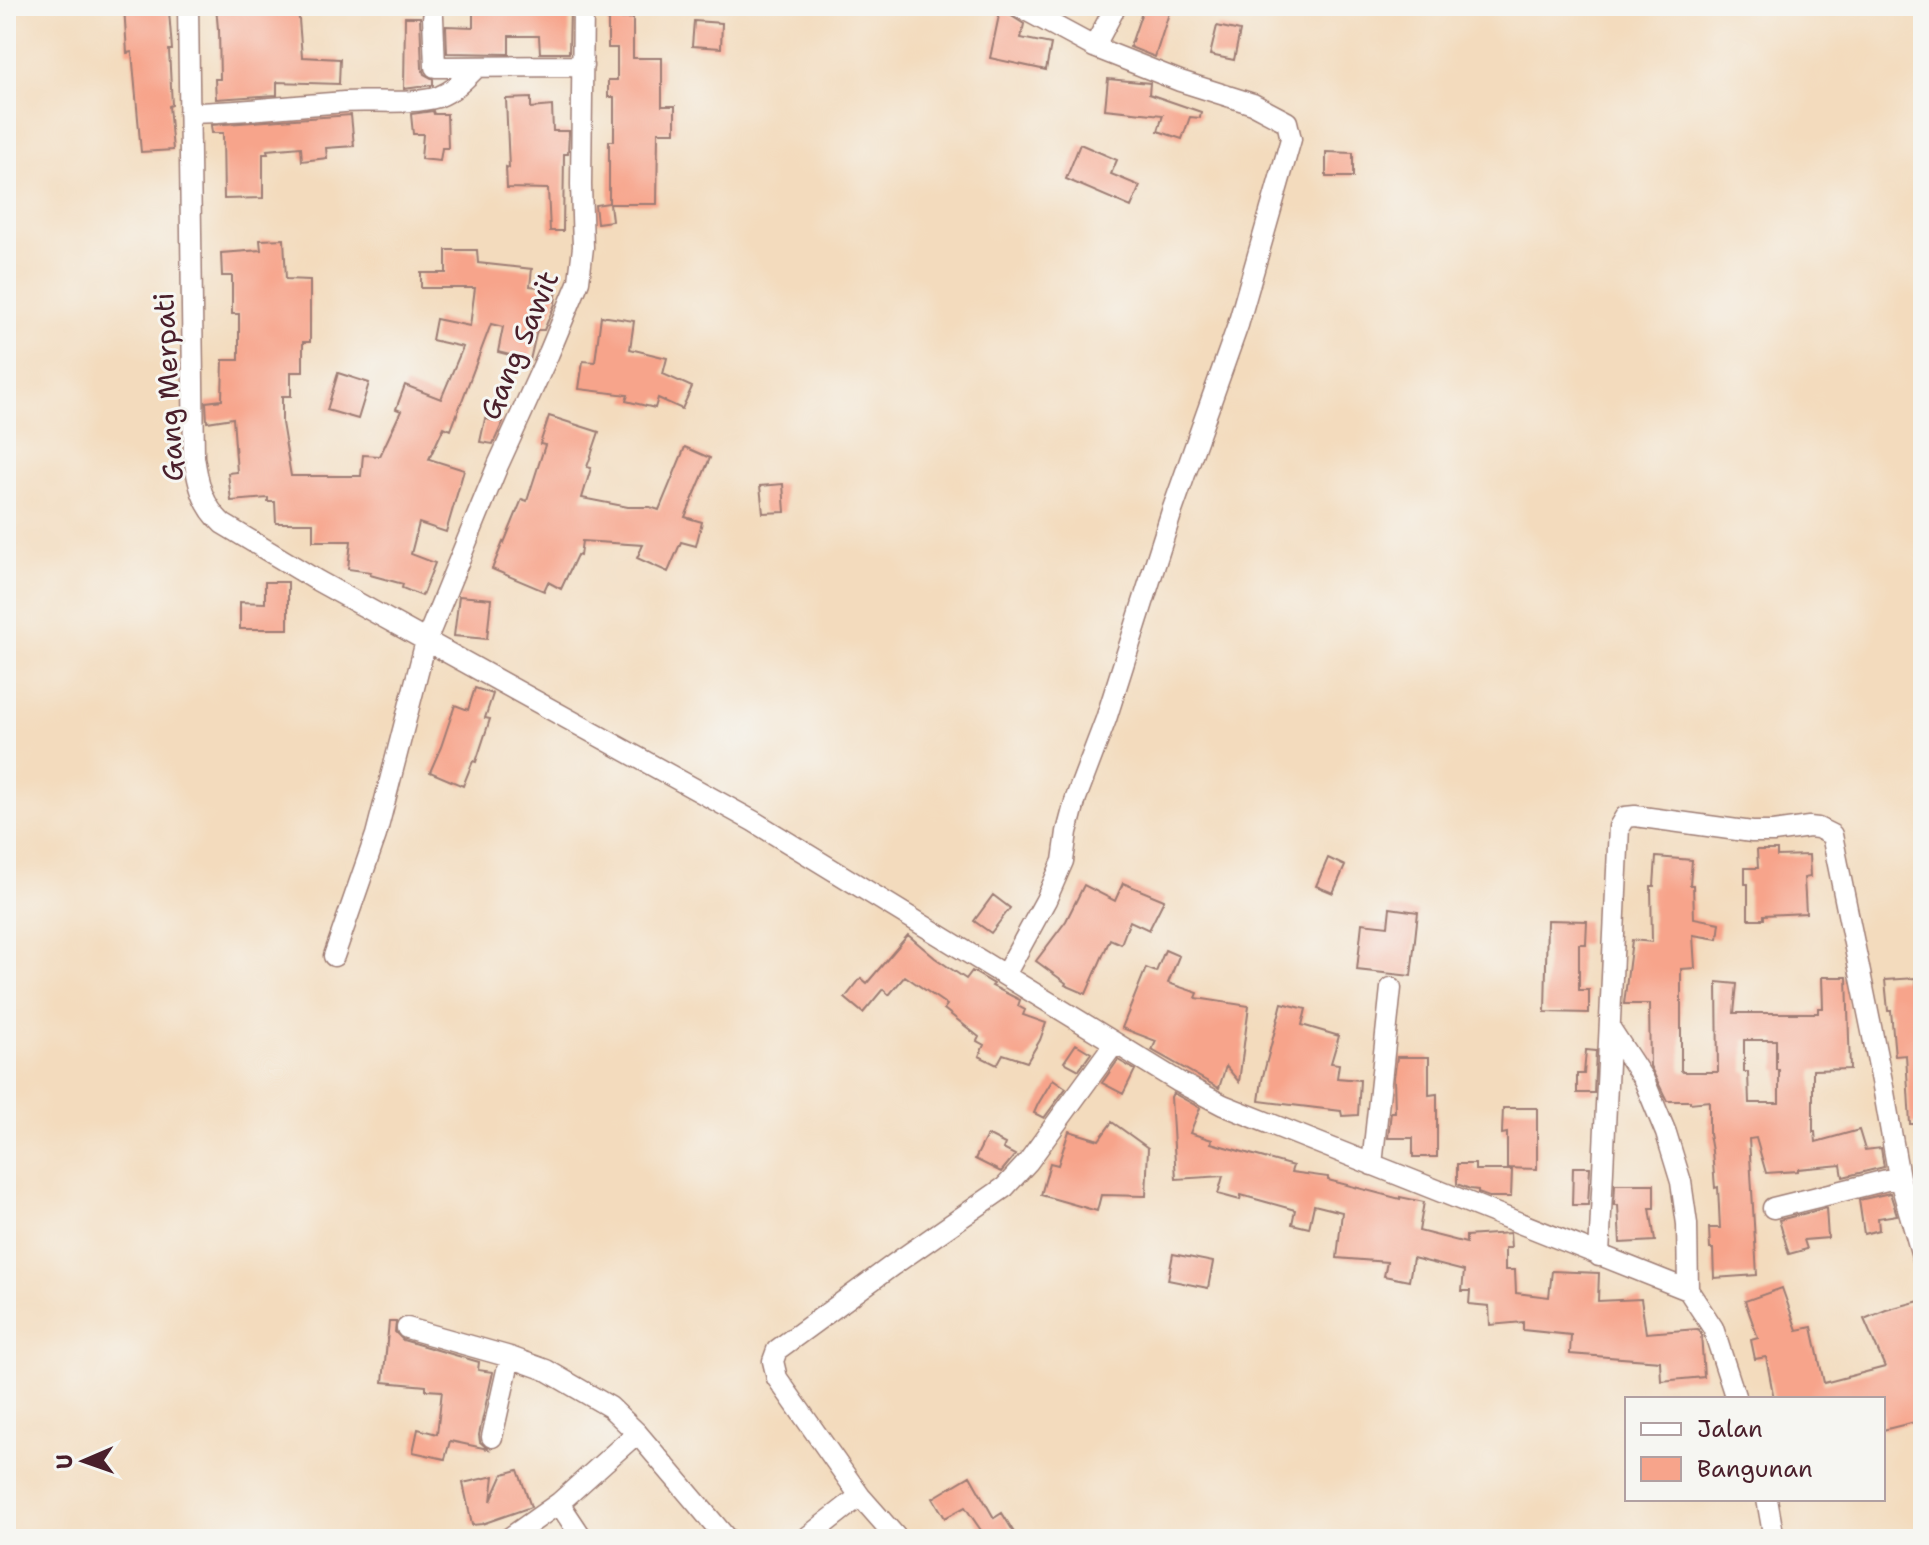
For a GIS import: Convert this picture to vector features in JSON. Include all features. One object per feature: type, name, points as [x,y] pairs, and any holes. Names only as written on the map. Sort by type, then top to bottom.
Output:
[{"type":"street","name":"Gang Merpati","points":[[188,6],[194,457],[198,484],[213,516],[318,581],[753,821],[1179,1082],[1223,1105],[1688,1290]]},
{"type":"street","name":"Gang Sawit","points":[[334,956],[376,835],[426,641],[498,465],[579,281],[583,247],[583,6]]},
{"type":"street","points":[[1005,975],[1046,900],[1063,861],[1076,798],[1106,719],[1172,511],[1238,325],[1291,139],[1287,122],[1253,104],[1180,81],[1094,47],[1018,6]]},
{"type":"street","points":[[1094,47],[1116,6]]},
{"type":"street","points":[[433,17],[435,67],[583,66]]},
{"type":"street","points":[[189,113],[436,97],[456,88],[477,67]]},
{"type":"street","points":[[1599,1256],[1619,827],[1625,817],[1635,816],[1752,832],[1809,827],[1832,835],[1899,1177],[1923,1259]]},
{"type":"street","points":[[1372,1165],[1391,988]]},
{"type":"street","points":[[1610,1028],[1644,1080],[1666,1133],[1681,1182],[1687,1224],[1688,1290],[1713,1328],[1735,1397]]},
{"type":"street","points":[[898,1539],[860,1496],[777,1378],[773,1361],[777,1350],[1005,1187],[1028,1162],[1114,1044]]},
{"type":"street","points":[[1773,1208],[1899,1177]]},
{"type":"street","points":[[407,1328],[546,1370],[610,1407],[637,1433],[727,1539]]},
{"type":"street","points":[[492,1437],[510,1357]]},
{"type":"street","points":[[508,1539],[559,1503],[637,1433]]},
{"type":"street","points":[[805,1539],[860,1496]]},
{"type":"street","points":[[1767,1501],[1774,1539]]},
{"type":"street","points":[[559,1503],[583,1539]]},
{"type":"building","points":[[124,6],[156,6],[156,12],[169,11],[172,105],[169,106],[173,150],[141,152],[132,52],[127,53]]},
{"type":"building","points":[[216,6],[298,7],[302,57],[340,59],[339,84],[277,82],[277,95],[216,99],[215,79],[220,79]]},
{"type":"building","points":[[473,6],[570,9],[569,53],[540,53],[539,36],[509,36],[509,54],[447,53],[446,26],[473,27]]},
{"type":"building","points":[[1001,6],[1005,6],[1007,13],[1024,24],[1021,38],[1051,44],[1046,70],[990,58]]},
{"type":"building","points":[[1144,6],[1169,13],[1155,57],[1130,47]]},
{"type":"building","points":[[405,17],[420,17],[422,68],[424,74],[433,79],[433,85],[404,89]]},
{"type":"building","points":[[633,18],[633,58],[662,58],[662,106],[675,106],[675,132],[658,132],[657,204],[610,204],[612,221],[597,223],[595,205],[609,203],[609,141],[614,141],[614,97],[608,97],[608,80],[617,80],[617,48],[608,48],[608,19]]},
{"type":"building","points":[[694,21],[722,23],[721,48],[692,46]]},
{"type":"building","points":[[1217,26],[1240,31],[1234,60],[1210,55]]},
{"type":"building","points":[[1108,79],[1150,83],[1149,94],[1201,112],[1200,118],[1190,117],[1182,139],[1158,131],[1163,115],[1105,109]]},
{"type":"building","points":[[531,98],[531,108],[552,106],[553,131],[569,131],[568,154],[564,154],[563,231],[550,231],[548,189],[507,188],[506,99]]},
{"type":"building","points":[[433,111],[434,114],[447,114],[448,148],[442,148],[440,161],[421,159],[423,134],[413,134],[411,114]]},
{"type":"building","points":[[351,115],[354,146],[326,148],[327,158],[302,161],[301,147],[267,150],[268,154],[263,154],[263,198],[224,199],[223,133],[212,133],[211,125]]},
{"type":"building","points":[[1080,144],[1117,160],[1111,174],[1140,186],[1131,207],[1066,179]]},
{"type":"building","points":[[1326,152],[1353,153],[1353,177],[1326,177]]},
{"type":"building","points":[[284,239],[286,279],[310,280],[310,342],[303,342],[303,372],[291,372],[291,396],[282,396],[282,423],[291,476],[361,476],[363,455],[380,456],[401,411],[396,409],[405,385],[441,399],[463,347],[432,340],[436,319],[470,326],[475,288],[421,288],[421,273],[446,273],[446,250],[477,250],[478,263],[532,269],[530,286],[557,289],[555,304],[544,330],[537,330],[530,360],[498,352],[503,327],[491,324],[451,430],[444,427],[429,459],[464,470],[446,532],[419,523],[411,554],[435,563],[422,596],[402,588],[403,584],[370,575],[371,572],[348,569],[351,541],[313,541],[313,523],[276,523],[275,502],[268,502],[268,498],[231,501],[228,473],[237,472],[233,418],[207,422],[206,402],[222,400],[223,360],[239,360],[239,314],[232,314],[232,276],[222,276],[221,253],[261,250],[260,240]]},
{"type":"building","points":[[601,316],[634,321],[630,349],[667,358],[663,374],[692,387],[682,409],[658,398],[655,408],[626,401],[628,395],[579,389],[583,361],[595,362]]},
{"type":"building","points":[[338,373],[369,383],[358,419],[327,410]]},
{"type":"building","points":[[549,416],[599,432],[587,467],[591,468],[582,498],[659,510],[685,447],[710,458],[685,517],[702,522],[696,546],[681,542],[668,572],[637,558],[643,545],[582,541],[580,556],[577,555],[561,589],[548,582],[544,591],[492,569],[522,499],[527,501],[545,445],[540,444]]},
{"type":"building","points":[[485,419],[503,422],[493,444],[480,442]]},
{"type":"building","points":[[783,484],[785,512],[763,513],[760,486]]},
{"type":"building","points":[[265,582],[288,582],[288,629],[240,629],[240,602],[265,603]]},
{"type":"building","points":[[459,596],[491,599],[487,639],[454,636]]},
{"type":"building","points":[[475,688],[493,694],[485,718],[490,719],[476,762],[473,761],[463,786],[430,772],[455,705],[468,710]]},
{"type":"building","points":[[1757,850],[1777,850],[1777,856],[1809,855],[1810,877],[1804,878],[1806,913],[1748,919],[1745,868],[1758,868]]},
{"type":"building","points":[[1656,857],[1692,860],[1690,885],[1693,885],[1694,918],[1720,923],[1718,939],[1693,935],[1695,968],[1681,969],[1683,1072],[1718,1072],[1717,982],[1737,984],[1734,1013],[1818,1013],[1818,1008],[1823,1008],[1822,977],[1847,977],[1850,1069],[1813,1070],[1813,1132],[1816,1142],[1859,1130],[1865,1150],[1881,1148],[1884,1167],[1843,1177],[1841,1165],[1766,1173],[1756,1138],[1749,1139],[1757,1275],[1714,1278],[1709,1228],[1720,1228],[1718,1187],[1715,1188],[1709,1134],[1709,1101],[1667,1101],[1650,1066],[1649,1004],[1624,1004],[1632,940],[1652,942],[1651,886],[1654,886]],"holes":[[[1744,1040],[1776,1040],[1779,1103],[1749,1103],[1748,1072],[1744,1072]]]},
{"type":"building","points":[[1328,858],[1345,866],[1333,893],[1316,886]]},
{"type":"building","points":[[1123,883],[1164,900],[1149,930],[1130,921],[1121,944],[1110,939],[1086,994],[1065,985],[1036,961],[1066,921],[1084,885],[1115,901]]},
{"type":"building","points":[[993,895],[1010,908],[991,933],[974,921]]},
{"type":"building","points":[[1390,908],[1418,912],[1411,976],[1357,970],[1362,923],[1388,926]]},
{"type":"building","points":[[1547,920],[1587,921],[1586,944],[1579,944],[1579,990],[1589,990],[1589,1013],[1545,1012]]},
{"type":"building","points":[[908,935],[966,979],[972,971],[994,984],[992,986],[1020,1000],[1018,1006],[1025,1010],[1023,1015],[1046,1023],[1027,1062],[1003,1054],[997,1065],[979,1056],[984,1045],[977,1041],[979,1037],[944,1009],[947,1005],[905,976],[889,995],[883,989],[863,1013],[845,998],[861,978],[867,983]]},
{"type":"building","points":[[1165,950],[1179,956],[1168,983],[1198,993],[1196,998],[1249,1006],[1239,1082],[1226,1066],[1219,1088],[1152,1050],[1156,1041],[1122,1028],[1146,968],[1156,972]]},
{"type":"building","points":[[1916,978],[1920,1026],[1923,1025],[1923,1124],[1910,1124],[1906,1055],[1895,1056],[1885,980]]},
{"type":"building","points":[[1282,1003],[1306,1009],[1302,1025],[1339,1036],[1331,1063],[1339,1064],[1337,1078],[1360,1080],[1358,1115],[1342,1116],[1341,1111],[1259,1101]]},
{"type":"building","points":[[1076,1044],[1091,1053],[1079,1070],[1064,1062]]},
{"type":"building","points":[[1586,1050],[1596,1051],[1594,1093],[1577,1093],[1577,1074],[1584,1074]]},
{"type":"building","points":[[1397,1057],[1429,1057],[1429,1095],[1437,1094],[1437,1157],[1413,1157],[1413,1138],[1388,1138],[1391,1112],[1395,1112]]},
{"type":"building","points":[[1118,1060],[1135,1070],[1123,1094],[1102,1083]]},
{"type":"building","points":[[1053,1079],[1066,1088],[1044,1118],[1034,1113]]},
{"type":"building","points":[[1173,1093],[1200,1108],[1190,1133],[1212,1140],[1211,1143],[1293,1166],[1291,1172],[1328,1177],[1328,1180],[1400,1199],[1424,1202],[1419,1231],[1466,1243],[1466,1236],[1510,1233],[1511,1248],[1505,1248],[1505,1270],[1515,1270],[1516,1293],[1549,1297],[1552,1271],[1599,1273],[1598,1301],[1641,1299],[1646,1333],[1698,1329],[1704,1377],[1661,1381],[1660,1361],[1570,1354],[1571,1335],[1523,1330],[1523,1322],[1490,1325],[1489,1306],[1469,1304],[1470,1291],[1462,1291],[1464,1271],[1413,1258],[1409,1281],[1384,1276],[1387,1262],[1337,1258],[1342,1212],[1314,1205],[1309,1228],[1292,1224],[1295,1210],[1241,1195],[1240,1200],[1218,1194],[1223,1176],[1176,1179]]},
{"type":"building","points":[[1503,1108],[1537,1108],[1537,1169],[1507,1168],[1507,1133],[1502,1134]]},
{"type":"building","points":[[1112,1122],[1148,1148],[1146,1196],[1101,1195],[1097,1211],[1041,1195],[1050,1163],[1058,1165],[1069,1131],[1099,1140]]},
{"type":"building","points":[[987,1135],[1005,1144],[1003,1149],[1015,1155],[1001,1172],[975,1159]]},
{"type":"building","points":[[1457,1164],[1475,1164],[1475,1170],[1512,1170],[1511,1197],[1489,1197],[1457,1184]]},
{"type":"building","points":[[1573,1167],[1590,1167],[1588,1205],[1572,1205]]},
{"type":"building","points":[[1615,1184],[1654,1184],[1654,1208],[1650,1208],[1655,1241],[1620,1243],[1618,1205],[1614,1205]]},
{"type":"building","points":[[1890,1193],[1897,1215],[1878,1218],[1879,1230],[1864,1234],[1859,1200]]},
{"type":"building","points":[[1826,1208],[1828,1238],[1804,1240],[1807,1249],[1789,1254],[1779,1220]]},
{"type":"building","points":[[1173,1254],[1213,1262],[1208,1288],[1168,1280]]},
{"type":"building","points":[[1782,1288],[1797,1330],[1812,1327],[1824,1383],[1885,1367],[1864,1319],[1923,1300],[1923,1420],[1885,1430],[1885,1397],[1774,1397],[1766,1357],[1755,1359],[1751,1340],[1758,1338],[1745,1301]]},
{"type":"building","points":[[389,1322],[396,1322],[395,1332],[403,1340],[479,1362],[478,1370],[493,1372],[479,1435],[480,1442],[488,1449],[450,1441],[445,1459],[413,1452],[418,1429],[437,1434],[442,1391],[426,1390],[426,1386],[383,1382]]},
{"type":"building","points":[[518,1470],[531,1507],[472,1525],[463,1483],[494,1476],[491,1501],[503,1474]]},
{"type":"building","points":[[970,1476],[994,1518],[1002,1513],[1018,1539],[987,1539],[965,1507],[945,1518],[933,1498]]}]
